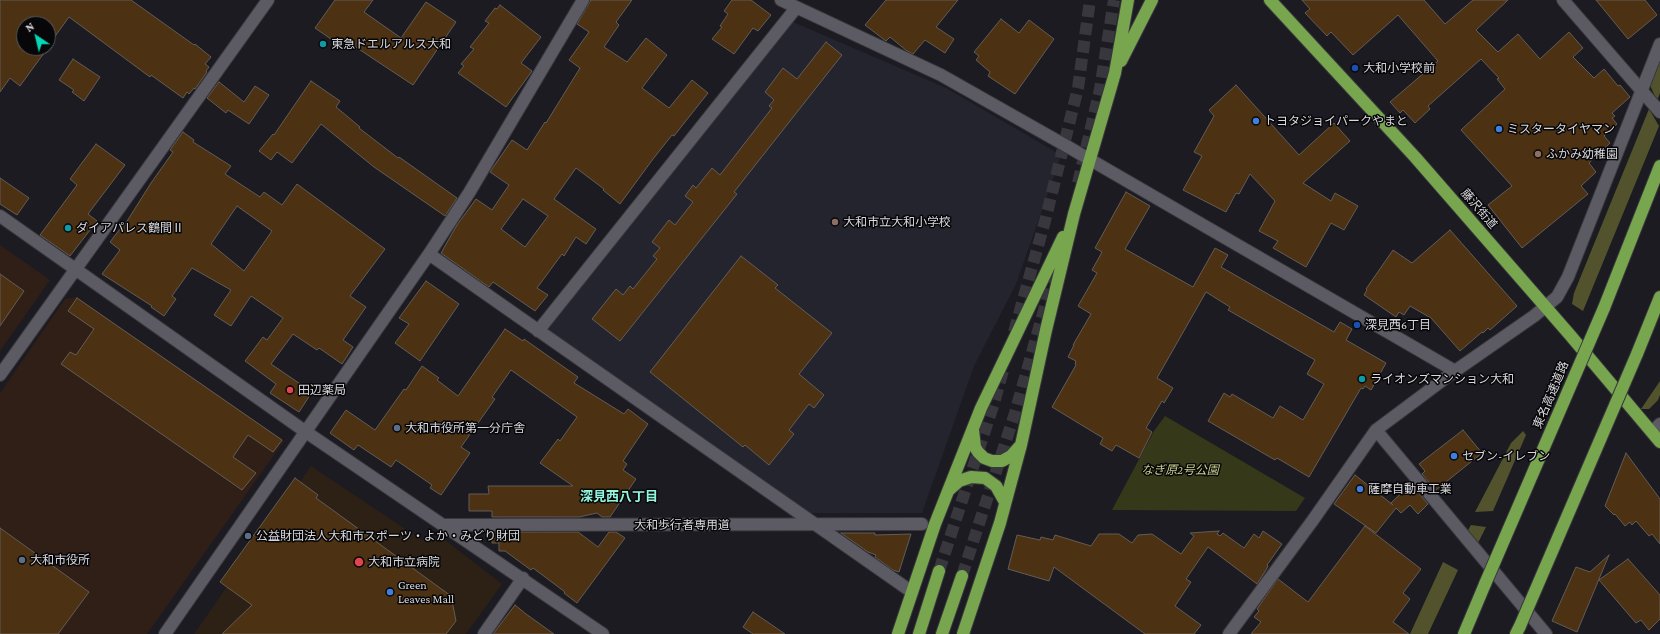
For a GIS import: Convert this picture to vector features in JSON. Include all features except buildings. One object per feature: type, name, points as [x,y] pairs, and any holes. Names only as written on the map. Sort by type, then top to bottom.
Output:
[{"type":"highway","points":[[963,634],[1000,523],[1021,445],[1046,330],[1074,214],[1115,73],[1128,0]]},
{"type":"highway","points":[[1115,73],[1152,0]]},
{"type":"highway","points":[[1265,0],[1297,30]]},
{"type":"highway","name":"藤沢街道","points":[[1270,0],[1415,157],[1546,307],[1656,428],[1660,442]]},
{"type":"highway","name":"東名高速道路","points":[[1464,634],[1604,308],[1660,166]]},
{"type":"highway","points":[[898,634],[947,492],[980,408],[1074,214]]},
{"type":"highway","points":[[1518,630],[1637,354],[1660,297]]},
{"type":"highway","points":[[973,427],[974,447],[984,458],[992,461],[1002,461],[1012,456],[1021,445]]},
{"type":"highway","points":[[947,492],[959,481],[971,477],[986,478],[996,486],[1005,502]]},
{"type":"highway","points":[[919,634],[939,571]]},
{"type":"highway","points":[[942,634],[962,576]]},
{"type":"street","points":[[0,375],[268,0]]},
{"type":"street","points":[[165,634],[430,254],[469,194],[582,0]]},
{"type":"street","points":[[781,0],[941,75],[1455,371]]},
{"type":"street","points":[[1563,0],[1660,112]]},
{"type":"street","points":[[538,330],[796,8]]},
{"type":"street","points":[[1229,634],[1314,520],[1376,430],[1455,371],[1546,307],[1557,297],[1568,277],[1660,44]]},
{"type":"street","points":[[0,216],[306,432],[523,578],[603,634]]},
{"type":"street","points":[[430,254],[912,592]]},
{"type":"street","points":[[1376,430],[1546,634]]},
{"type":"street","name":"大和歩行者専用道","points":[[443,525],[922,524]]},
{"type":"street","points":[[484,634],[523,578]]},
{"type":"shaded area","name":"大和市立大和小学校","points":[[793,22],[946,88],[1056,152],[1060,159],[1016,284],[974,366],[922,513],[810,513],[550,332],[548,326]]},
{"type":"shaded area","points":[[0,245],[50,280],[0,351]]},
{"type":"shaded area","points":[[77,297],[284,441],[147,634],[0,634],[0,393],[65,299]]},
{"type":"shaded area","name":"大和市立病院","points":[[311,466],[422,540],[441,537],[502,584],[466,634],[194,634]]},
{"type":"green space","points":[[1660,55],[1660,93],[1657,101],[1650,85]]},
{"type":"green space","points":[[1649,109],[1659,126],[1583,311],[1572,304],[1574,293]]},
{"type":"green space","points":[[1660,381],[1660,395],[1658,400],[1649,409],[1641,409]]},
{"type":"green space","name":"なぎ原2号公園","points":[[1165,416],[1305,498],[1296,511],[1112,510],[1154,431]]},
{"type":"green space","points":[[1523,431],[1526,435],[1493,511],[1475,512],[1511,443]]},
{"type":"green space","points":[[1471,525],[1486,527],[1476,547],[1467,532]]},
{"type":"green space","points":[[1443,562],[1458,570],[1428,634],[1410,634]]},
{"type":"tunnel","points":[[1014,332],[1045,221],[1078,88],[1090,0]]},
{"type":"tunnel","points":[[1078,183],[1100,89],[1114,0]]},
{"type":"tunnel","points":[[962,576],[1015,413],[1056,267]]},
{"type":"tunnel","points":[[939,571],[994,403],[1004,367]]},
{"type":"place","name":"東急ドエルアルス大和","points":[[323,44]]},
{"type":"place","name":"大和小学校前","points":[[1355,68]]},
{"type":"place","name":"トヨタジョイパークやまと","points":[[1256,121]]},
{"type":"place","name":"ミスタータイヤマン","points":[[1499,129]]},
{"type":"place","name":"ふかみ幼稚園","points":[[1538,154]]},
{"type":"place","name":"大和市立大和小学校","points":[[835,222]]},
{"type":"place","name":"ダイアパレス鶴間Ⅱ","points":[[68,228]]},
{"type":"place","name":"深見西6丁目","points":[[1357,325]]},
{"type":"place","name":"ライオンズマンション大和","points":[[1362,379]]},
{"type":"place","name":"田辺薬局","points":[[290,390]]},
{"type":"place","name":"大和市役所第一分庁舎","points":[[397,428]]},
{"type":"place","name":"セブン-イレブン","points":[[1454,456]]},
{"type":"place","name":"薩摩自動車工業","points":[[1360,489]]},
{"type":"place","name":"公益財団法人大和市スポーツ・よか・みどり財団","points":[[248,536]]},
{"type":"place","name":"大和市役所","points":[[22,560]]},
{"type":"place","name":"大和市立病院","points":[[359,562]]},
{"type":"place","name":"Green Leaves Mall","points":[[390,592]]},
{"type":"district","name":"深見西八丁目","points":[[619,497]]}]
